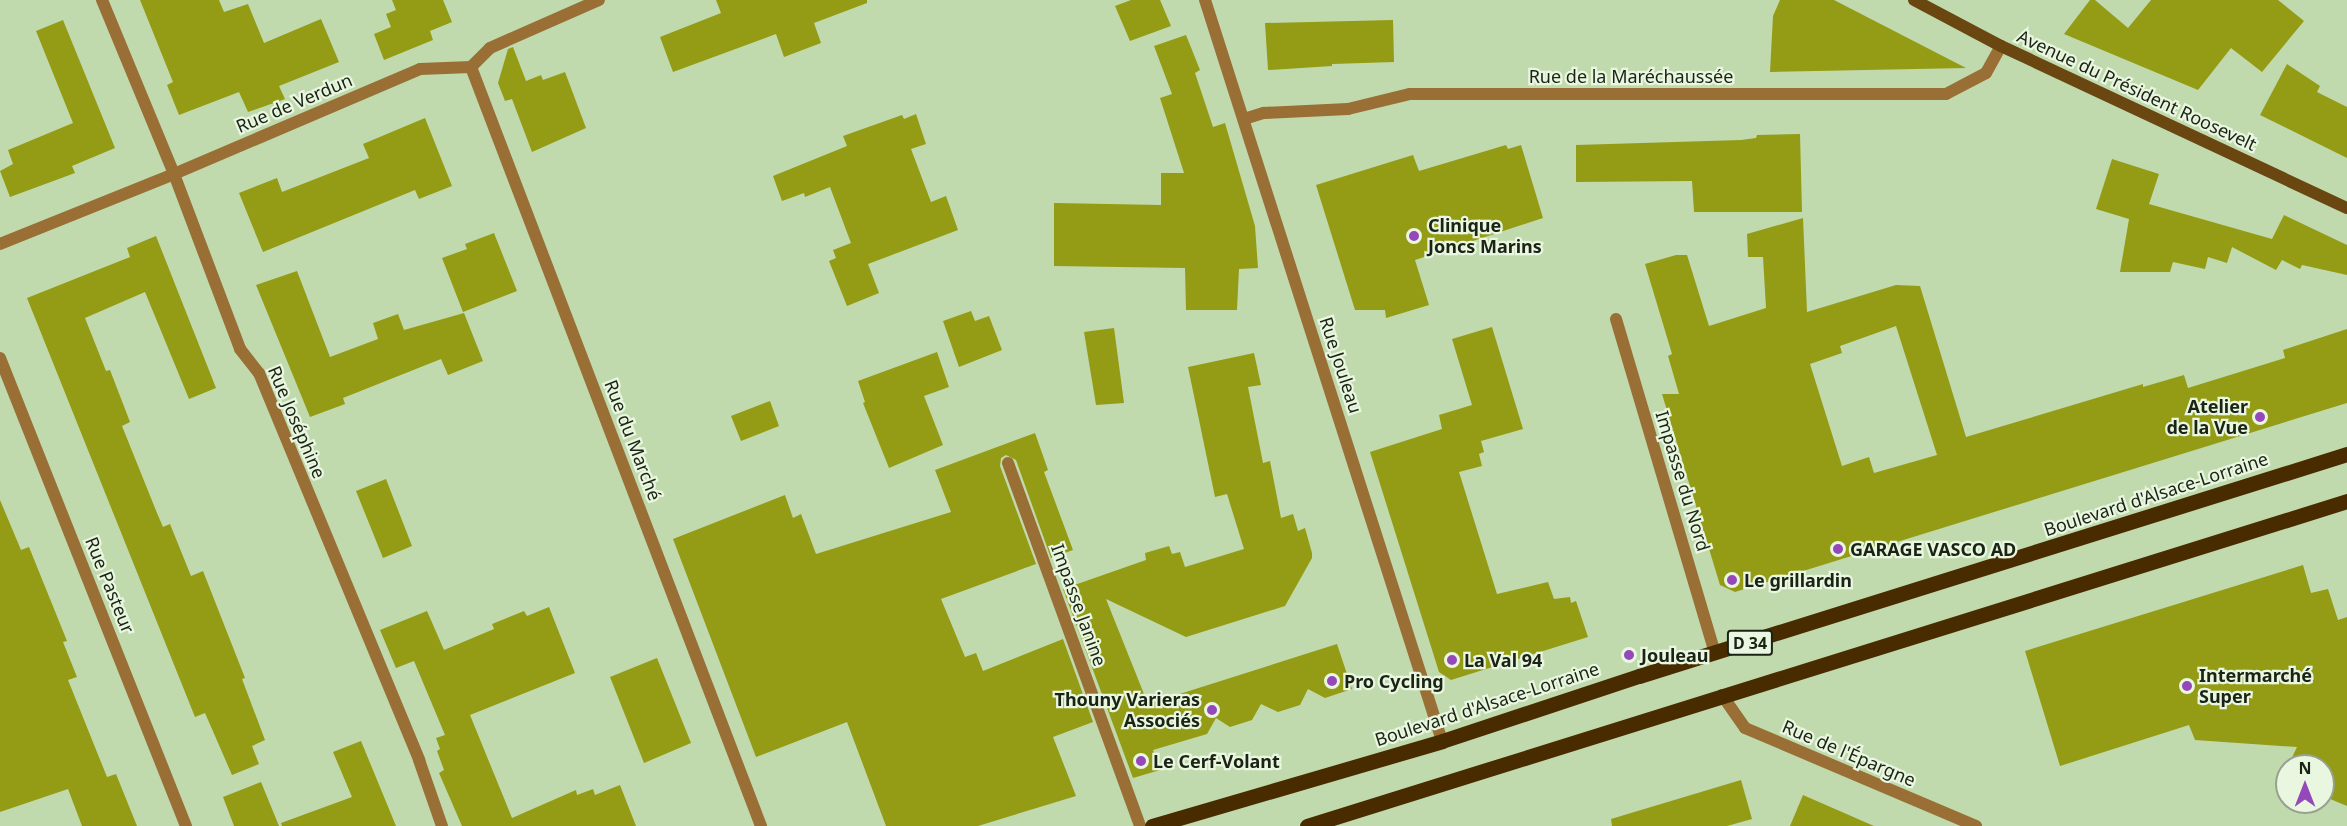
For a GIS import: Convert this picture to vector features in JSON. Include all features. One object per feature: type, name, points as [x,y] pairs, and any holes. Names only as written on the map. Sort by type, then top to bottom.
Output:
[{"type":"main road","name":"Boulevard d'Alsace-Lorraine","points":[[1152,826],[1442,741],[1639,676],[2347,454]]},
{"type":"main road","name":"D 34","points":[[1307,826],[2347,501]]},
{"type":"street","name":"Rue Joséphine","points":[[102,0],[174,174],[240,349],[260,373],[419,760],[442,826]]},
{"type":"street","points":[[471,67],[490,48],[599,0]]},
{"type":"street","name":"Rue Jouleau","points":[[1205,0],[1442,741]]},
{"type":"street","name":"Avenue du Président Roosevelt","points":[[1914,0],[2001,46],[2347,208]]},
{"type":"street","name":"Rue de la Maréchaussée","points":[[1244,118],[1264,113],[1348,109],[1410,94],[1946,94],[1986,73],[2001,46]]},
{"type":"street","name":"Rue de Verdun","points":[[0,244],[174,174],[420,69],[471,67]]},
{"type":"street","name":"Rue du Marché","points":[[471,67],[761,826]]},
{"type":"street","name":"Impasse du Nord","points":[[1616,319],[1715,654]]},
{"type":"street","name":"Rue Pasteur","points":[[0,358],[186,826]]},
{"type":"street","name":"Impasse Janine","points":[[1008,464],[1140,826]]},
{"type":"street","name":"Rue de l'Épargne","points":[[1722,695],[1745,728],[1976,826]]},
{"type":"building","points":[[140,0],[219,0],[224,12],[248,4],[264,43],[321,19],[339,62],[279,86],[285,99],[248,112],[239,92],[179,115],[167,85],[173,82]]},
{"type":"building","points":[[392,0],[443,0],[452,22],[430,31],[433,40],[384,60],[374,34],[391,27],[386,14],[396,10]]},
{"type":"building","points":[[716,0],[867,0],[867,3],[814,23],[821,43],[784,57],[776,34],[673,72],[660,37],[721,13]]},
{"type":"building","points":[[1131,0],[1160,0],[1171,26],[1130,41],[1115,6]]},
{"type":"building","points":[[1780,0],[1834,0],[1966,68],[1770,72],[1773,16]]},
{"type":"building","points":[[2090,0],[2095,0],[2128,28],[2151,0],[2278,0],[2304,21],[2262,72],[2231,48],[2198,90],[2064,34]]},
{"type":"building","points":[[63,20],[115,148],[72,166],[75,173],[10,197],[0,171],[13,164],[8,150],[73,123],[36,31]]},
{"type":"building","points":[[1393,20],[1394,62],[1332,64],[1332,66],[1268,70],[1265,23]]},
{"type":"building","points":[[1186,35],[1200,70],[1195,73],[1213,127],[1225,123],[1255,226],[1258,268],[1239,269],[1237,310],[1186,310],[1185,268],[1054,266],[1054,203],[1161,205],[1161,173],[1184,173],[1160,98],[1172,94],[1154,46]]},
{"type":"building","points":[[513,47],[526,81],[541,75],[543,80],[565,72],[586,128],[532,152],[512,99],[505,101],[498,83],[508,49]]},
{"type":"building","points":[[2287,64],[2320,86],[2317,92],[2347,107],[2347,158],[2260,115]]},
{"type":"building","points":[[916,114],[926,144],[911,149],[931,202],[946,196],[958,230],[868,264],[879,293],[847,306],[829,261],[836,258],[833,250],[851,243],[830,187],[805,197],[804,193],[782,201],[773,176],[847,146],[843,136],[902,115],[904,119]]},
{"type":"building","points":[[425,118],[452,186],[419,199],[415,190],[263,252],[239,193],[277,178],[282,192],[369,158],[363,144]]},
{"type":"building","points":[[1800,134],[1802,212],[1694,212],[1692,181],[1576,182],[1576,145],[1741,140],[1756,138],[1757,135]]},
{"type":"building","name":"Clinique Joncs Marins","points":[[1506,145],[1508,149],[1521,145],[1543,218],[1415,260],[1429,305],[1386,318],[1385,310],[1355,310],[1316,185],[1413,155],[1419,171]]},
{"type":"building","points":[[2112,159],[2159,174],[2149,204],[2272,239],[2284,215],[2347,245],[2347,275],[2302,265],[2300,269],[2282,260],[2276,270],[2232,247],[2227,263],[2208,257],[2205,269],[2173,262],[2170,272],[2120,272],[2129,219],[2096,209]]},
{"type":"building","points":[[1803,218],[1807,312],[1896,285],[1920,286],[1966,437],[2143,384],[2143,387],[2184,375],[2188,388],[2285,358],[2283,350],[2347,329],[2347,403],[1735,592],[1720,585],[1662,394],[1679,394],[1668,356],[1672,354],[1645,264],[1676,255],[1687,255],[1709,326],[1766,308],[1763,257],[1748,257],[1747,234]],"holes":[[[1896,326],[1937,455],[1874,473],[1869,457],[1842,466],[1810,364],[1842,353],[1840,346]]]},
{"type":"building","points":[[494,233],[517,291],[463,312],[442,258],[467,249],[465,244]]},
{"type":"building","points":[[156,236],[216,388],[189,399],[145,292],[85,318],[106,371],[110,370],[130,422],[122,426],[157,513],[163,527],[170,524],[191,576],[203,571],[245,678],[242,679],[265,740],[252,746],[259,764],[232,775],[205,713],[195,717],[27,298],[130,257],[127,248]]},
{"type":"building","points":[[297,271],[330,357],[378,339],[373,323],[398,314],[404,330],[464,313],[483,361],[448,375],[441,359],[343,398],[345,404],[310,417],[256,285]]},
{"type":"building","points":[[971,311],[975,321],[989,316],[1002,350],[959,367],[943,321]]},
{"type":"building","points":[[1492,327],[1523,429],[1481,441],[1484,452],[1479,454],[1482,466],[1459,472],[1497,594],[1548,582],[1554,599],[1570,597],[1571,603],[1576,601],[1588,637],[1451,680],[1439,672],[1370,452],[1442,429],[1439,415],[1472,405],[1452,339]]},
{"type":"building","points":[[1114,328],[1124,403],[1096,405],[1084,332]]},
{"type":"building","points":[[937,352],[949,387],[924,396],[943,445],[889,468],[863,403],[865,402],[858,381]]},
{"type":"building","points":[[1254,353],[1261,385],[1248,387],[1263,463],[1270,461],[1281,518],[1293,514],[1298,531],[1305,528],[1312,553],[1312,558],[1285,606],[1186,637],[1106,599],[1148,704],[1337,644],[1352,689],[1325,698],[1308,689],[1300,705],[1278,712],[1261,704],[1252,720],[1230,727],[1216,718],[1207,734],[1153,750],[1160,770],[1133,778],[1063,589],[1146,560],[1145,553],[1169,546],[1172,554],[1180,552],[1185,567],[1244,549],[1227,494],[1215,497],[1188,367]]},
{"type":"building","points":[[770,401],[779,426],[741,441],[731,416]]},
{"type":"building","points":[[1035,433],[1048,470],[1044,472],[1073,550],[1051,558],[1016,460],[1006,455],[1001,458],[1000,466],[1036,564],[941,599],[965,657],[976,653],[983,671],[1063,639],[1093,722],[1053,737],[1076,796],[978,826],[886,826],[847,722],[756,757],[673,539],[785,495],[793,518],[801,514],[816,554],[951,512],[935,470]]},
{"type":"building","points":[[386,479],[412,546],[383,558],[356,491]]},
{"type":"building","points":[[0,500],[21,550],[29,547],[67,641],[63,642],[77,677],[68,680],[107,777],[116,774],[137,826],[82,826],[68,789],[0,812]]},
{"type":"building","name":"Intermarché Super","points":[[2303,565],[2311,593],[2328,589],[2338,620],[2347,617],[2347,806],[2335,801],[2335,754],[2294,754],[2297,747],[2195,740],[2189,725],[2060,766],[2025,651]]},
{"type":"building","points":[[549,607],[575,673],[470,715],[512,818],[576,790],[577,795],[593,789],[595,795],[620,785],[636,826],[462,826],[439,773],[444,770],[437,751],[440,749],[436,738],[445,735],[414,661],[396,668],[380,630],[427,611],[444,650],[494,629],[492,624],[524,611],[527,616]]},
{"type":"building","points":[[657,658],[691,743],[644,763],[610,677]]},
{"type":"building","points":[[361,741],[396,826],[282,826],[281,823],[352,797],[333,752]]},
{"type":"building","points":[[1741,780],[1752,819],[1727,826],[1612,826],[1611,819]]},
{"type":"building","points":[[261,782],[279,826],[234,826],[223,797]]},
{"type":"building","points":[[1803,795],[1874,826],[1790,826]]},
{"type":"place","name":"Clinique Joncs Marins","points":[[1414,236]]},
{"type":"place","name":"Atelier de la Vue","points":[[2260,417]]},
{"type":"place","name":"GARAGE VASCO AD","points":[[1838,549]]},
{"type":"place","name":"Le grillardin","points":[[1732,580]]},
{"type":"place","name":"Jouleau","points":[[1629,655]]},
{"type":"place","name":"La Val 94","points":[[1452,660]]},
{"type":"place","name":"Pro Cycling","points":[[1332,681]]},
{"type":"place","name":"Intermarché Super","points":[[2187,686]]},
{"type":"place","name":"Thouny Varieras Associés","points":[[1212,710]]},
{"type":"place","name":"Le Cerf-Volant","points":[[1141,761]]}]
